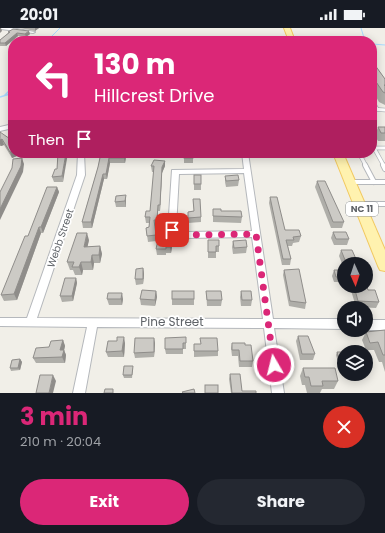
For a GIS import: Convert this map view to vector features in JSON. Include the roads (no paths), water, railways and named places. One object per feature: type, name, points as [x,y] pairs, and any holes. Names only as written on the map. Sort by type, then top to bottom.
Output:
[{"type":"main road","name":"NC 11","points":[[340,158],[385,266]]},
{"type":"street","points":[[1,28],[33,32]]},
{"type":"street","name":"Webb Street","points":[[31,321],[80,175],[81,158]]},
{"type":"street","points":[[246,158],[278,393]]},
{"type":"street","points":[[248,171],[175,172],[172,230],[186,235],[256,234]]},
{"type":"street","name":"Pine Street","points":[[0,322],[337,324]]},
{"type":"street","points":[[79,393],[93,322]]},
{"type":"street","points":[[373,325],[385,325]]},
{"type":"lane","points":[[378,109],[385,110]]},
{"type":"lane","points":[[377,155],[385,169]]},
{"type":"lane","points":[[362,158],[374,182]]},
{"type":"lane","points":[[350,182],[385,182]]},
{"type":"lane","points":[[360,204],[385,204]]},
{"type":"waterway","points":[[52,36],[60,28]]},
{"type":"waterway","points":[[361,28],[363,36]]},
{"type":"waterway","points":[[377,44],[385,45]]},
{"type":"waterway","points":[[5,95],[8,92]]},
{"type":"waterway","points":[[0,97],[8,95]]}]
